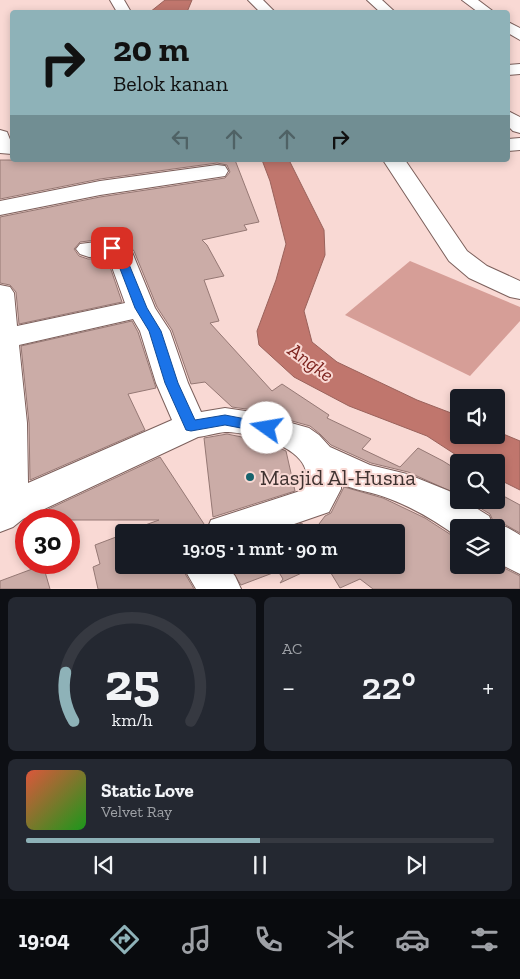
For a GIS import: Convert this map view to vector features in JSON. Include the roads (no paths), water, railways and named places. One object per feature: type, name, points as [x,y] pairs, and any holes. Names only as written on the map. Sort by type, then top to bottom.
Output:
[{"type":"street","points":[[255,0],[266,10]]},
{"type":"street","points":[[374,0],[386,10]]},
{"type":"street","points":[[469,0],[484,10]]},
{"type":"street","points":[[510,119],[520,128]]},
{"type":"street","points":[[0,136],[1,145],[4,148],[10,148]]},
{"type":"street","points":[[395,162],[458,256],[478,272],[520,291]]},
{"type":"street","points":[[0,208],[100,188],[217,171]]},
{"type":"street","points":[[89,249],[112,248],[119,252],[141,308],[155,331],[172,383],[191,426]]},
{"type":"street","points":[[0,293],[10,423],[5,512],[191,426],[225,420],[252,424],[297,436],[308,444],[318,457],[323,471],[323,489],[316,502],[249,524]]},
{"type":"street","points":[[4,339],[141,308]]},
{"type":"street","points":[[318,457],[364,478],[394,484],[436,502],[462,519]]},
{"type":"street","points":[[505,547],[520,556]]},
{"type":"street","points":[[209,574],[220,589]]},
{"type":"water","points":[[165,0],[192,0],[188,10],[152,10]]},
{"type":"water","name":"Angke","points":[[263,162],[290,162],[324,230],[325,255],[304,311],[312,342],[337,362],[417,400],[450,413],[450,444],[505,444],[505,435],[520,441],[520,490],[505,482],[505,454],[455,454],[427,436],[349,406],[294,377],[259,345],[257,331],[276,280],[286,244],[270,181]]},
{"type":"place","name":"Masjid Al-Husna","points":[[250,477]]}]
